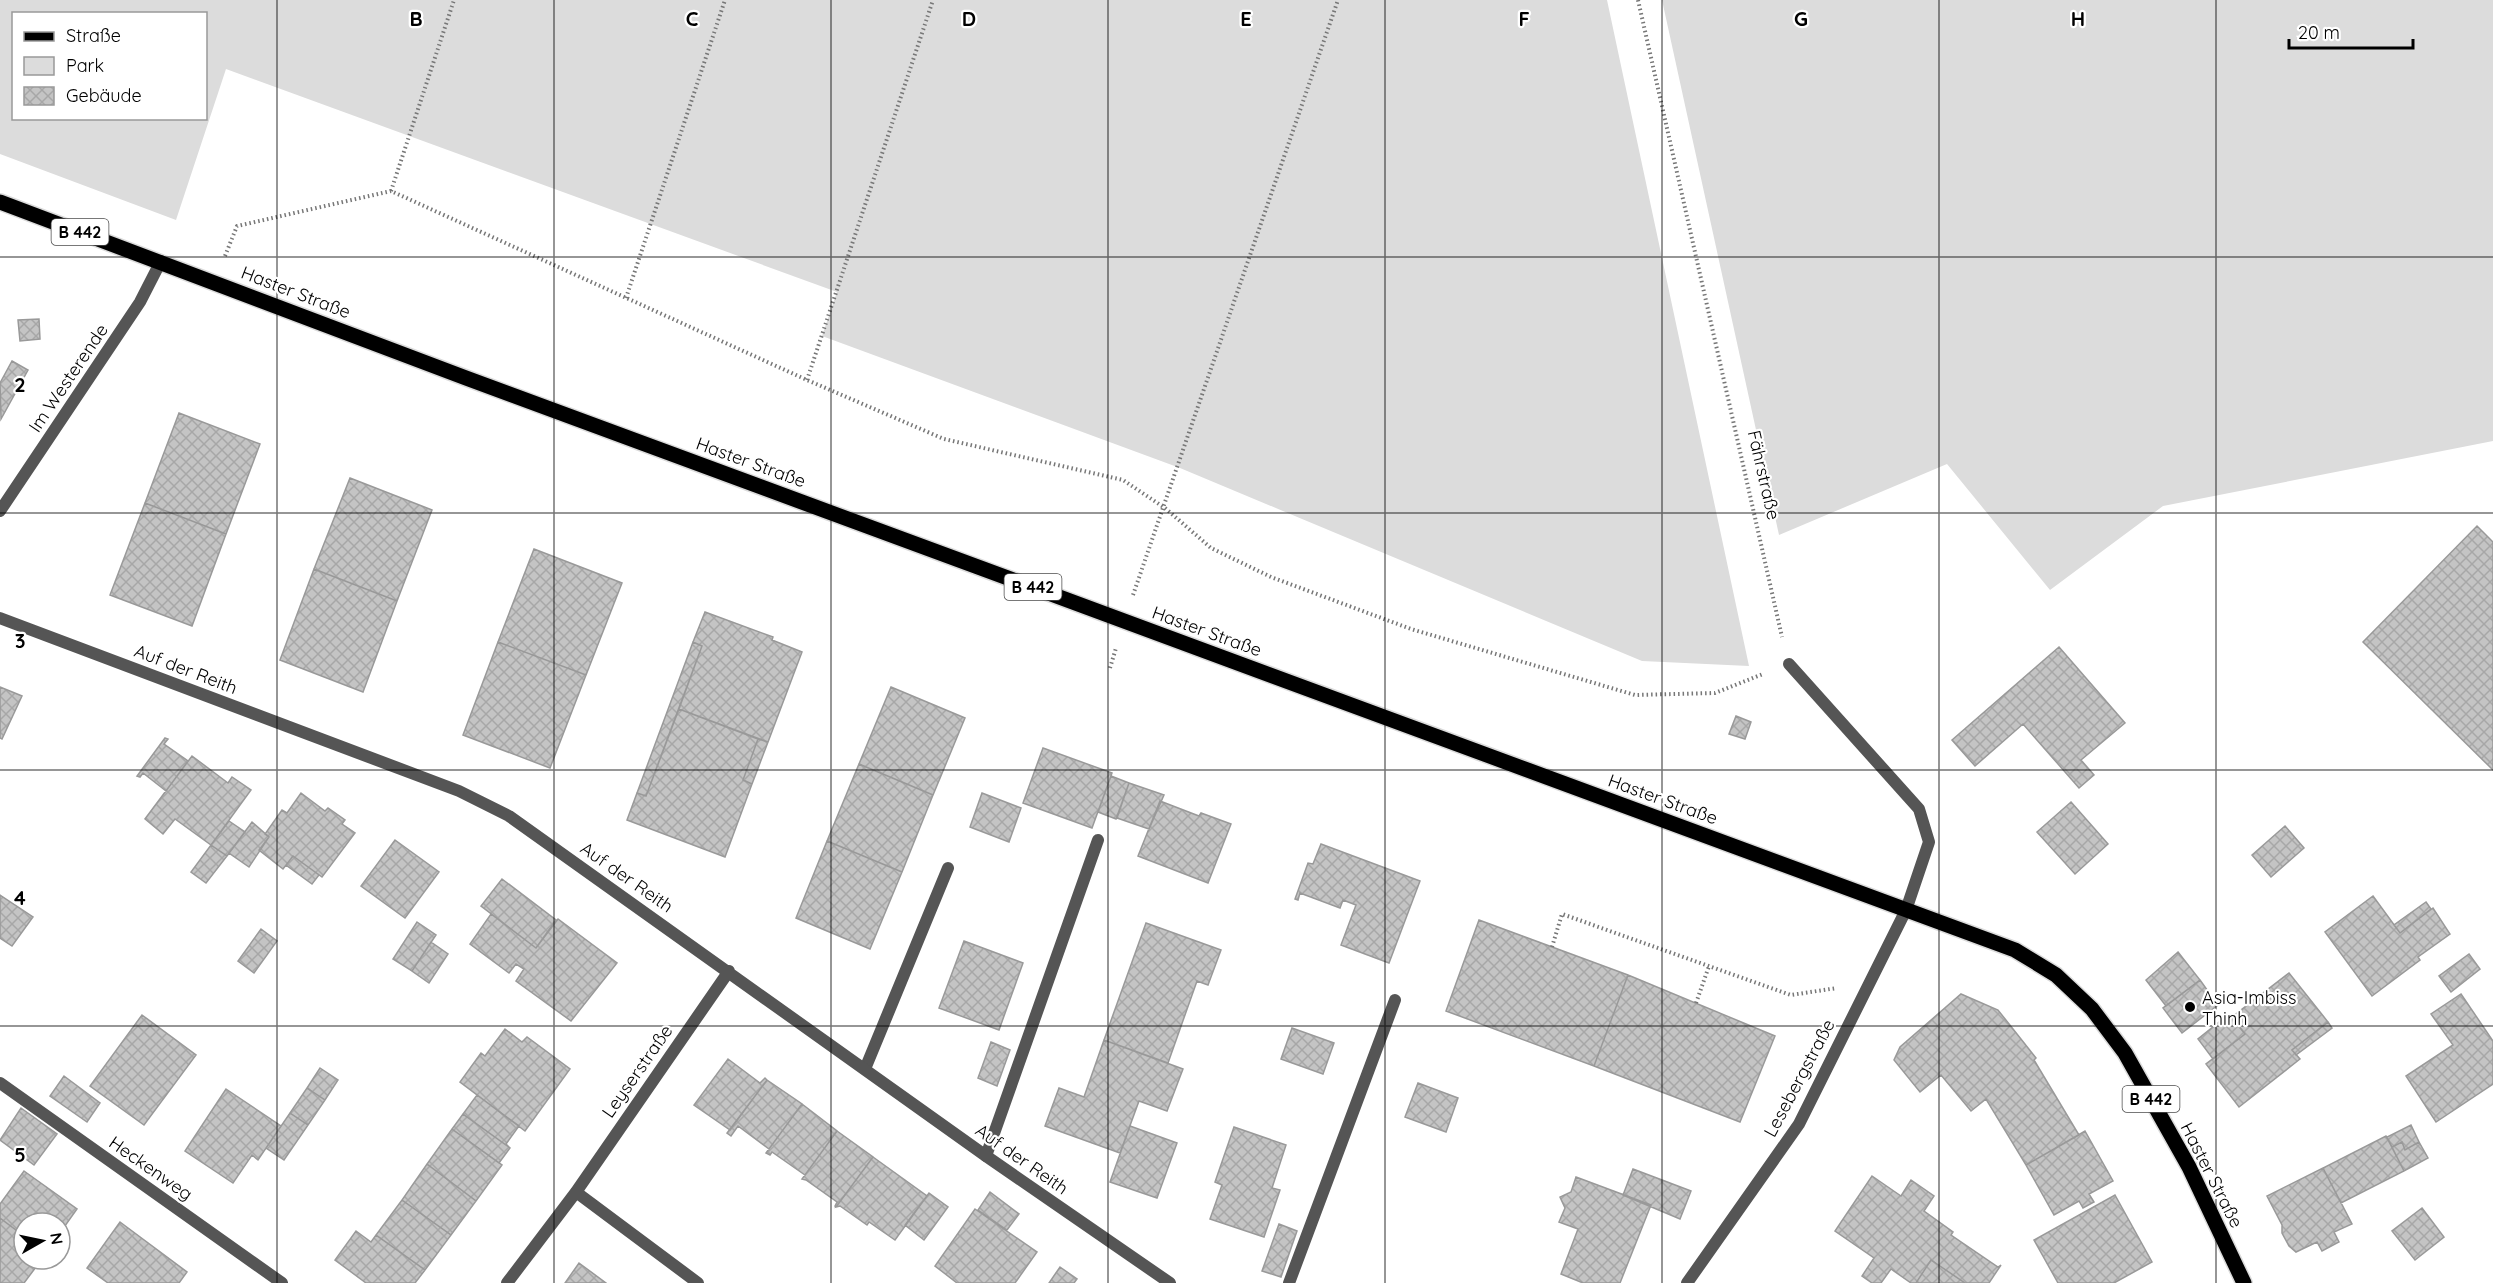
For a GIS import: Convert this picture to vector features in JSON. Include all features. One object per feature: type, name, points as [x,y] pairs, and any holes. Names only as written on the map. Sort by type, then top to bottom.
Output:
[{"type":"main road","name":"Haster Straße","points":[[0,202],[2015,950],[2056,975],[2092,1009],[2125,1053],[2183,1156],[2244,1283]]},
{"type":"street","name":"Im Westerende","points":[[0,511],[140,302],[160,261]]},
{"type":"street","name":"Auf der Reith","points":[[0,618],[459,791],[509,816],[986,1156],[1170,1283]]},
{"type":"street","points":[[1789,664],[1919,809],[1929,842],[1906,910]]},
{"type":"street","points":[[986,1156],[1098,840]]},
{"type":"street","points":[[866,1069],[948,868]]},
{"type":"street","name":"Lesebergstraße","points":[[1688,1283],[1799,1124],[1906,910]]},
{"type":"street","name":"Leyserstraße","points":[[507,1283],[576,1192],[729,971]]},
{"type":"street","points":[[1289,1283],[1395,1000]]},
{"type":"street","name":"Heckenweg","points":[[0,1083],[282,1283]]},
{"type":"street","points":[[576,1192],[698,1283]]},
{"type":"path","points":[[391,191],[454,0]]},
{"type":"path","points":[[626,298],[725,0]]},
{"type":"path","points":[[807,380],[933,0]]},
{"type":"path","points":[[1124,621],[1165,508],[1338,0]]},
{"type":"path","name":"Fährstraße","points":[[1638,0],[1789,664]]},
{"type":"path","points":[[215,282],[237,226],[391,191],[807,380],[944,439],[1124,480],[1165,508],[1211,548],[1271,577],[1411,629],[1635,695],[1715,693],[1789,664]]},
{"type":"path","points":[[1551,947],[1562,914],[1791,995],[1870,982]]},
{"type":"path","points":[[1696,1004],[1709,966]]},
{"type":"green space","points":[[0,0],[1607,0],[1749,666],[1642,661],[1180,468],[822,336],[837,292],[226,69],[176,220],[0,154]]},
{"type":"green space","points":[[1662,0],[2493,0],[2493,441],[2163,506],[2050,590],[1947,464],[1779,535]]},
{"type":"building","points":[[39,319],[40,339],[20,341],[18,320]]},
{"type":"building","points":[[12,361],[28,370],[1,419],[0,383]]},
{"type":"building","points":[[179,413],[260,444],[226,534],[145,503]]},
{"type":"building","points":[[350,478],[432,510],[397,601],[314,569]]},
{"type":"building","points":[[145,503],[226,534],[192,626],[110,595]]},
{"type":"building","points":[[2477,526],[2493,542],[2493,770],[2363,642]]},
{"type":"building","points":[[534,549],[622,583],[586,675],[498,642]]},
{"type":"building","points":[[314,569],[397,601],[363,692],[280,660]]},
{"type":"building","points":[[705,612],[773,637],[772,640],[802,652],[768,742],[679,709],[702,646],[693,642]]},
{"type":"building","points":[[498,642],[586,675],[550,768],[463,735]]},
{"type":"building","points":[[693,642],[702,646],[646,796],[637,793]]},
{"type":"building","points":[[2059,647],[2125,723],[2081,760],[2094,775],[2079,788],[2023,724],[1975,766],[1952,740]]},
{"type":"building","points":[[0,687],[22,696],[2,739],[0,738]]},
{"type":"building","points":[[891,687],[965,718],[933,795],[859,764]]},
{"type":"building","points":[[679,709],[758,739],[743,780],[752,784],[725,857],[627,820],[637,793],[646,796]]},
{"type":"building","points":[[1736,716],[1751,722],[1745,739],[1729,734]]},
{"type":"building","points":[[165,738],[168,739],[164,744],[188,761],[166,791],[143,773],[140,777],[137,776]]},
{"type":"building","points":[[758,739],[768,742],[752,784],[743,780]]},
{"type":"building","points":[[1043,748],[1112,773],[1092,828],[1023,803]]},
{"type":"building","points":[[192,756],[228,783],[232,777],[251,790],[211,845],[175,819],[163,834],[145,819]]},
{"type":"building","points":[[859,764],[933,795],[902,872],[827,841]]},
{"type":"building","points":[[1111,776],[1129,783],[1116,819],[1098,812]]},
{"type":"building","points":[[1129,783],[1164,795],[1149,829],[1117,818]]},
{"type":"building","points":[[301,793],[325,811],[328,808],[345,820],[342,824],[355,833],[322,877],[293,856],[283,869],[259,850],[269,837],[265,834],[282,810],[287,813]]},
{"type":"building","points":[[982,793],[1021,808],[1009,842],[970,827]]},
{"type":"building","points":[[1160,801],[1199,816],[1201,813],[1231,824],[1208,883],[1138,856]]},
{"type":"building","points":[[2071,802],[2108,844],[2075,874],[2037,832]]},
{"type":"building","points":[[229,821],[245,832],[227,856],[211,845]]},
{"type":"building","points":[[252,822],[269,837],[249,867],[229,853]]},
{"type":"building","points":[[2285,826],[2304,848],[2271,877],[2252,855]]},
{"type":"building","points":[[395,840],[439,872],[405,918],[361,886]]},
{"type":"building","points":[[827,841],[902,872],[870,949],[796,918]]},
{"type":"building","points":[[1321,844],[1420,881],[1389,963],[1341,945],[1356,905],[1343,900],[1340,908],[1300,893],[1298,900],[1295,899],[1308,863],[1313,864]]},
{"type":"building","points":[[211,845],[227,856],[206,883],[191,872]]},
{"type":"building","points":[[293,856],[319,875],[312,884],[286,865]]},
{"type":"building","points":[[502,879],[556,920],[536,948],[481,906]]},
{"type":"building","points":[[0,895],[33,917],[12,946],[0,938]]},
{"type":"building","points":[[2373,896],[2400,933],[2433,908],[2450,934],[2418,957],[2420,960],[2372,996],[2325,932]]},
{"type":"building","points":[[2426,902],[2431,909],[2400,933],[2394,925]]},
{"type":"building","points":[[491,914],[536,948],[558,919],[617,963],[571,1021],[516,981],[524,969],[516,964],[509,973],[470,944]]},
{"type":"building","points":[[1479,920],[1628,975],[1594,1066],[1446,1011]]},
{"type":"building","points":[[417,922],[436,935],[412,971],[393,959]]},
{"type":"building","points":[[1146,923],[1221,950],[1208,985],[1197,981],[1168,1063],[1104,1040]]},
{"type":"building","points":[[261,929],[277,941],[254,973],[238,961]]},
{"type":"building","points":[[964,941],[1023,963],[999,1030],[939,1008]]},
{"type":"building","points":[[431,942],[448,954],[429,983],[412,971]]},
{"type":"building","points":[[2178,952],[2200,980],[2166,1006],[2146,980]]},
{"type":"building","points":[[2469,954],[2480,969],[2451,992],[2439,976]]},
{"type":"building","points":[[2289,973],[2328,1022],[2292,1050],[2300,1059],[2239,1107],[2206,1064],[2245,1034],[2232,1017]]},
{"type":"building","points":[[1628,975],[1775,1036],[1740,1122],[1594,1066]]},
{"type":"building","name":"Asia-Imbiss Thinh","points":[[2200,980],[2218,1005],[2182,1033],[2163,1008]]},
{"type":"building","points":[[1961,994],[1998,1010],[2036,1058],[2034,1060],[2079,1135],[2026,1165],[1986,1099],[1971,1111],[1941,1075],[1920,1092],[1894,1060],[1900,1047]]},
{"type":"building","points":[[2461,994],[2493,1041],[2493,1084],[2436,1122],[2406,1076],[2453,1045],[2431,1014]]},
{"type":"building","points":[[2229,1014],[2245,1034],[2213,1059],[2198,1039]]},
{"type":"building","points":[[142,1015],[196,1055],[144,1125],[90,1086]]},
{"type":"building","points":[[2328,1022],[2332,1028],[2296,1055],[2292,1050]]},
{"type":"building","points":[[1292,1028],[1334,1043],[1323,1074],[1281,1059]]},
{"type":"building","points":[[505,1029],[522,1042],[527,1037],[570,1069],[525,1131],[460,1082],[481,1053],[485,1056]]},
{"type":"building","points":[[1104,1040],[1183,1069],[1167,1111],[1139,1101],[1120,1153],[1045,1126],[1059,1088],[1084,1097]]},
{"type":"building","points":[[991,1042],[1010,1050],[997,1086],[978,1078]]},
{"type":"building","points":[[728,1059],[760,1083],[765,1078],[767,1080],[730,1130],[694,1105]]},
{"type":"building","points":[[320,1068],[338,1080],[325,1100],[307,1088]]},
{"type":"building","points":[[64,1076],[100,1103],[87,1122],[50,1096]]},
{"type":"building","points":[[767,1080],[802,1104],[769,1149],[738,1126],[731,1136],[727,1133]]},
{"type":"building","points":[[1418,1083],[1458,1098],[1446,1132],[1405,1117]]},
{"type":"building","points":[[307,1088],[325,1100],[308,1125],[290,1113]]},
{"type":"building","points":[[226,1089],[281,1126],[258,1160],[252,1155],[233,1183],[185,1151]]},
{"type":"building","points":[[477,1095],[519,1126],[506,1144],[510,1148],[463,1114]]},
{"type":"building","points":[[802,1104],[837,1131],[805,1175],[772,1152],[770,1155],[766,1153]]},
{"type":"building","points":[[21,1108],[57,1134],[34,1165],[0,1140]]},
{"type":"building","points":[[290,1113],[308,1125],[284,1160],[266,1148]]},
{"type":"building","points":[[463,1114],[510,1148],[499,1163],[452,1129]]},
{"type":"building","points":[[2411,1125],[2419,1142],[2405,1150],[2402,1142],[2392,1147],[2387,1137]]},
{"type":"building","points":[[1130,1126],[1177,1143],[1157,1198],[1110,1182]]},
{"type":"building","points":[[1234,1127],[1286,1145],[1272,1188],[1280,1190],[1264,1237],[1210,1219],[1222,1185],[1215,1182]]},
{"type":"building","points":[[452,1129],[502,1165],[476,1201],[427,1164]]},
{"type":"building","points":[[837,1131],[873,1157],[836,1207],[837,1202],[802,1179]]},
{"type":"building","points":[[2085,1131],[2113,1181],[2089,1194],[2094,1202],[2083,1208],[2079,1201],[2054,1215],[2026,1165]]},
{"type":"building","points":[[2386,1136],[2404,1171],[2341,1203],[2323,1168]]},
{"type":"building","points":[[2402,1142],[2405,1150],[2419,1142],[2428,1158],[2404,1171],[2392,1147]]},
{"type":"building","points":[[873,1157],[927,1196],[895,1240],[869,1222],[867,1225],[840,1206],[836,1207]]},
{"type":"building","points":[[427,1164],[476,1201],[451,1235],[402,1200]]},
{"type":"building","points":[[2323,1168],[2352,1224],[2334,1232],[2339,1242],[2322,1251],[2317,1242],[2296,1252],[2289,1246],[2282,1233],[2282,1225],[2267,1196]]},
{"type":"building","points":[[1633,1169],[1691,1191],[1680,1219],[1623,1195]]},
{"type":"building","points":[[24,1171],[77,1209],[72,1216],[72,1211],[12,1211],[12,1227],[0,1218],[0,1204]]},
{"type":"building","points":[[1872,1176],[1901,1196],[1911,1180],[1934,1196],[1924,1211],[1953,1232],[1951,1235],[1998,1267],[2001,1265],[1989,1283],[1965,1283],[1931,1260],[1916,1283],[1911,1283],[1891,1269],[1881,1283],[1872,1283],[1862,1276],[1874,1258],[1835,1231]]},
{"type":"building","points":[[1576,1177],[1651,1205],[1620,1283],[1583,1283],[1561,1274],[1578,1229],[1559,1222],[1565,1208],[1560,1197],[1571,1192]]},
{"type":"building","points":[[990,1192],[1019,1214],[1007,1230],[978,1210]]},
{"type":"building","points":[[929,1193],[948,1207],[924,1240],[905,1225]]},
{"type":"building","points":[[2115,1195],[2152,1262],[2114,1283],[2058,1283],[2034,1240]]},
{"type":"building","points":[[402,1200],[451,1235],[425,1270],[376,1235]]},
{"type":"building","points":[[2422,1208],[2444,1237],[2415,1260],[2392,1231]]},
{"type":"building","points":[[975,1209],[1037,1252],[1015,1283],[957,1283],[935,1266]]},
{"type":"building","points":[[0,1218],[12,1227],[12,1271],[33,1271],[24,1283],[0,1283]]},
{"type":"building","points":[[120,1222],[187,1272],[179,1283],[108,1283],[87,1268]]},
{"type":"building","points":[[1279,1224],[1297,1231],[1281,1277],[1262,1271]]},
{"type":"building","points":[[356,1231],[371,1242],[376,1235],[425,1270],[415,1283],[366,1283],[335,1260]]},
{"type":"building","points":[[1931,1260],[1965,1283],[1916,1283]]},
{"type":"building","points":[[579,1263],[606,1283],[565,1283]]},
{"type":"building","points":[[1060,1267],[1077,1279],[1074,1283],[1049,1283]]},
{"type":"place","name":"Asia-Imbiss Thinh","points":[[2190,1007]]}]
